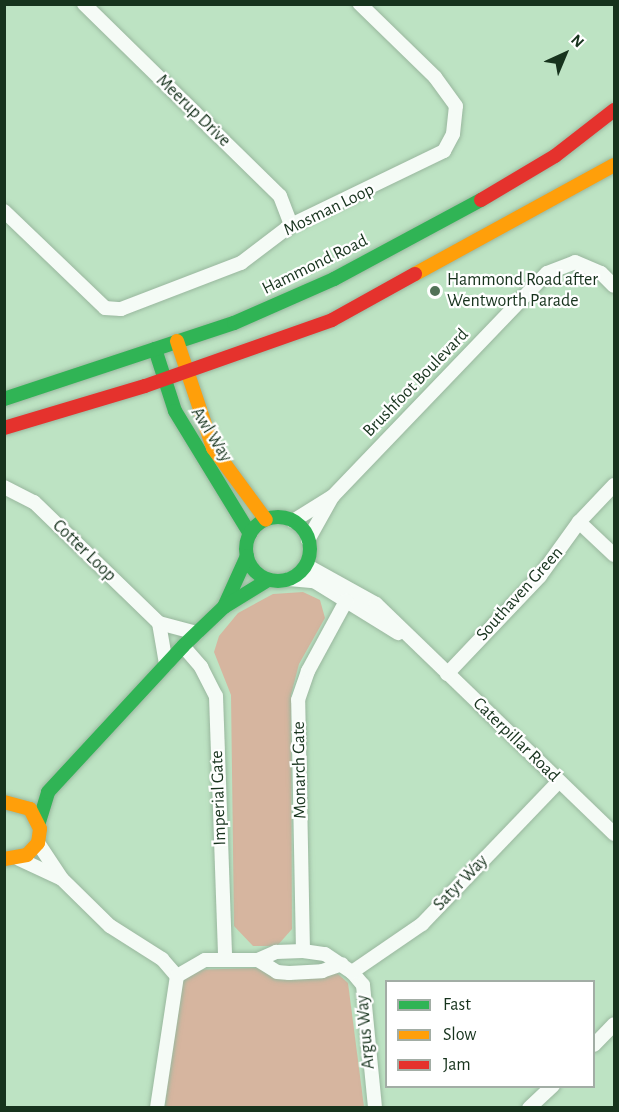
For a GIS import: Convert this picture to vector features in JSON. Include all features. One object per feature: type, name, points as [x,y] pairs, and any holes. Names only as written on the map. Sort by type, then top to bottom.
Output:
[{"type":"main road","name":"Hammond Road","points":[[4,399],[177,341],[334,279],[455,215],[555,156],[615,110]]},
{"type":"main road","points":[[4,428],[165,378],[332,320],[615,165]]},
{"type":"main road","name":"Awl Way","points":[[177,341],[213,448],[266,520]]},
{"type":"main road","name":"Awl Way","points":[[154,349],[175,411],[250,534]]},
{"type":"main road","points":[[5,859],[19,859],[38,843],[39,822],[48,792],[183,646],[224,607],[268,580],[289,579],[306,565],[308,540],[293,521],[266,520],[250,534],[247,556],[224,607]]},
{"type":"main road","points":[[247,556],[254,571],[268,580]]},
{"type":"main road","points":[[10,802],[48,792]]},
{"type":"main road","points":[[10,802],[30,809],[39,822]]},
{"type":"street","name":"Mosman Loop","points":[[4,211],[105,308],[122,309],[241,263],[291,225],[444,151],[453,134],[456,106],[435,77],[360,4]]},
{"type":"street","name":"Meerup Drive","points":[[87,5],[280,196],[291,225]]},
{"type":"street","name":"Brushfoot Boulevard","points":[[293,521],[333,496],[547,273],[575,262],[601,273],[615,286]]},
{"type":"street","name":"Southaven Green","points":[[447,674],[540,576],[579,522],[615,485]]},
{"type":"street","name":"Cotter Loop","points":[[4,487],[34,502],[159,623],[197,633]]},
{"type":"street","name":"Brushfoot Boulevard","points":[[308,540],[333,496]]},
{"type":"street","points":[[579,522],[615,555]]},
{"type":"street","name":"Caterpillar Road","points":[[306,565],[376,604],[615,834]]},
{"type":"street","name":"Caterpillar Road","points":[[289,579],[314,581],[417,645]]},
{"type":"street","name":"Monarch Gate","points":[[303,951],[298,700],[308,671],[346,601]]},
{"type":"street","points":[[159,623],[166,664]]},
{"type":"street","name":"Imperial Gate","points":[[183,646],[201,667],[216,696],[225,959]]},
{"type":"street","name":"Satyr Way","points":[[347,968],[422,924],[559,782]]},
{"type":"street","points":[[38,843],[62,879],[110,926],[162,958],[177,976],[157,1107]]},
{"type":"street","points":[[19,859],[62,879]]},
{"type":"street","points":[[177,976],[205,960],[258,960],[276,952],[303,951],[325,954],[347,968]]},
{"type":"street","points":[[258,960],[277,972],[288,973],[347,968]]},
{"type":"street","name":"Argus Way","points":[[347,968],[363,985],[375,1107]]},
{"type":"street","points":[[595,1044],[615,1024]]},
{"type":"street","points":[[530,1107],[551,1088]]},
{"type":"shaded area","points":[[303,592],[320,600],[325,618],[299,664],[291,695],[292,929],[277,946],[253,946],[234,926],[231,695],[214,652],[219,636],[238,613],[273,594]]},
{"type":"shaded area","points":[[329,966],[348,983],[364,1107],[165,1108],[173,1018],[182,980],[191,970]]},
{"type":"traffic: fast","points":[[4,399],[234,323],[334,279],[481,200]]},
{"type":"traffic: fast","points":[[155,349],[175,411],[250,534]]},
{"type":"traffic: fast","points":[[278,517],[296,523],[304,531],[310,549],[304,567],[296,575],[278,581],[260,575],[252,567],[246,549],[252,531],[260,523],[278,517]]},
{"type":"traffic: fast","points":[[224,607],[247,556]]},
{"type":"traffic: fast","points":[[39,822],[48,792],[183,646],[224,607],[268,580]]},
{"type":"traffic: slow","points":[[415,274],[614,165]]},
{"type":"traffic: slow","points":[[177,341],[213,448],[266,520]]},
{"type":"traffic: slow","points":[[4,802],[30,809],[40,829],[38,843],[27,855],[4,859]]},
{"type":"traffic: jam","points":[[481,200],[555,156],[614,110]]},
{"type":"traffic: jam","points":[[4,428],[145,386],[332,320],[415,274]]},
{"type":"place","name":"Hammond Road after Wentworth Parade","points":[[435,291]]}]
